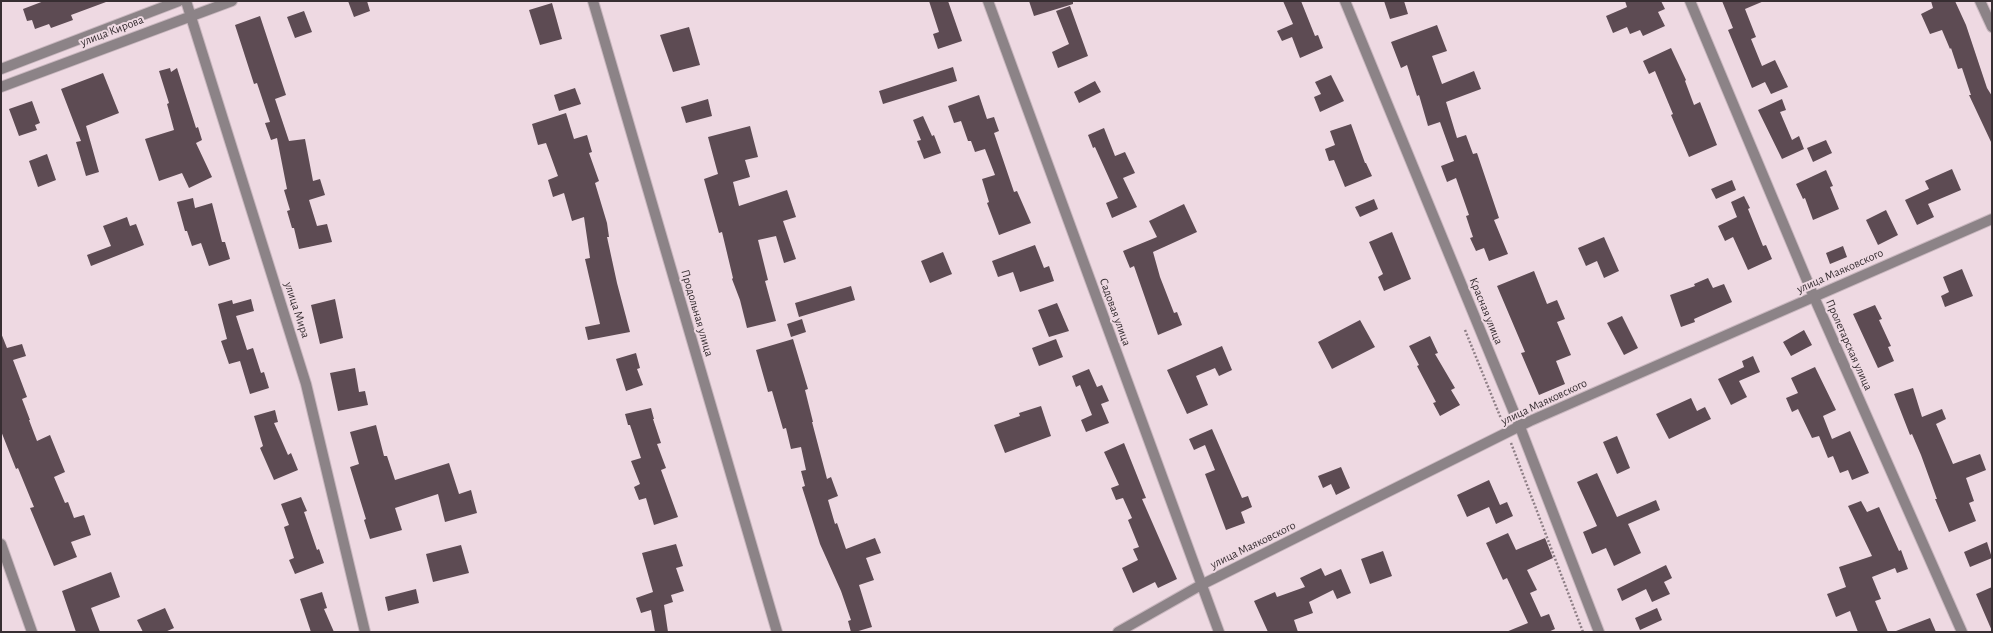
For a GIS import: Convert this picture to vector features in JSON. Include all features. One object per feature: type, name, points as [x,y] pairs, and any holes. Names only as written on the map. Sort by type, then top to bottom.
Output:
[{"type":"street","name":"улица Кирова","points":[[1,69],[179,1]]},
{"type":"street","name":"улица Мира","points":[[186,1],[306,384],[365,632]]},
{"type":"street","name":"улица Кирова","points":[[1,86],[232,1]]},
{"type":"street","name":"Продольная улица","points":[[593,1],[777,632]]},
{"type":"street","name":"Садовая улица","points":[[988,1],[1219,632]]},
{"type":"street","name":"Красная улица","points":[[1345,1],[1520,427],[1599,632]]},
{"type":"street","name":"Пролетарская улица","points":[[1690,1],[1814,297],[1962,632]]},
{"type":"street","points":[[1980,1],[1992,27]]},
{"type":"street","name":"улица Маяковского","points":[[1118,632],[1202,586],[1520,427],[1992,219]]},
{"type":"street","points":[[1,544],[32,632]]},
{"type":"path","points":[[1463,323],[1583,632]]},
{"type":"building","points":[[44,1],[106,2],[71,15],[73,20],[51,28],[49,24],[35,29],[32,20],[27,21],[23,9]]},
{"type":"building","points":[[348,1],[367,1],[370,11],[354,17]]},
{"type":"building","points":[[929,1],[948,1],[962,41],[938,49],[933,34],[939,32]]},
{"type":"building","points":[[1029,1],[1073,1],[1073,4],[1034,16]]},
{"type":"building","points":[[1283,1],[1301,1],[1315,36],[1318,35],[1323,48],[1300,58],[1292,37],[1282,41],[1277,31],[1293,24]]},
{"type":"building","points":[[1384,1],[1404,1],[1408,14],[1390,19]]},
{"type":"building","points":[[1625,1],[1661,1],[1665,9],[1658,12],[1665,26],[1643,36],[1640,30],[1630,34],[1627,27],[1613,33],[1606,16],[1627,7]]},
{"type":"building","points":[[1722,1],[1764,1],[1745,9],[1756,37],[1751,39],[1762,66],[1775,60],[1788,87],[1771,94],[1765,82],[1752,88],[1728,30],[1733,28]]},
{"type":"building","points":[[1931,1],[1955,1],[1966,25],[1987,88],[1992,96],[1992,144],[1969,95],[1971,95],[1962,68],[1958,69],[1951,48],[1950,49],[1942,30],[1930,34],[1921,14],[1933,8]]},
{"type":"building","points":[[552,3],[562,39],[540,45],[529,10]]},
{"type":"building","points":[[1070,6],[1088,56],[1058,68],[1052,52],[1069,44],[1056,11]]},
{"type":"building","points":[[304,11],[312,32],[295,38],[287,17]]},
{"type":"building","points":[[260,16],[286,95],[275,99],[289,141],[305,139],[313,181],[320,179],[325,195],[309,200],[317,226],[327,224],[332,242],[299,249],[294,228],[292,228],[287,211],[290,210],[284,190],[287,189],[277,138],[271,140],[265,123],[270,122],[257,83],[254,84],[235,25]]},
{"type":"building","points":[[1437,25],[1447,51],[1432,56],[1442,84],[1474,71],[1481,89],[1446,102],[1457,138],[1466,135],[1473,154],[1477,153],[1499,218],[1494,220],[1508,254],[1489,261],[1484,248],[1476,251],[1470,238],[1473,237],[1466,216],[1469,215],[1456,178],[1447,182],[1441,166],[1454,161],[1440,122],[1428,126],[1419,95],[1417,96],[1407,65],[1401,68],[1391,42]]},
{"type":"building","points":[[689,27],[700,65],[673,72],[660,35]]},
{"type":"building","points":[[1671,48],[1686,80],[1685,81],[1694,105],[1700,102],[1717,145],[1689,157],[1671,115],[1673,114],[1655,71],[1649,74],[1643,61]]},
{"type":"building","points":[[953,67],[957,81],[883,104],[879,91]]},
{"type":"building","points":[[170,68],[171,72],[177,68],[196,128],[198,127],[202,140],[196,143],[212,177],[189,188],[182,173],[159,181],[145,139],[174,130],[167,104],[169,103],[159,71]]},
{"type":"building","points":[[103,73],[119,113],[86,126],[99,172],[86,176],[76,142],[81,141],[61,89]]},
{"type":"building","points":[[1331,75],[1344,101],[1320,112],[1314,97],[1321,94],[1315,82]]},
{"type":"building","points":[[1095,81],[1101,92],[1079,103],[1074,92]]},
{"type":"building","points":[[575,88],[581,104],[559,111],[554,95]]},
{"type":"building","points":[[979,95],[987,119],[994,117],[999,131],[994,133],[1014,192],[1017,191],[1031,223],[999,235],[987,203],[989,202],[982,179],[995,175],[985,149],[975,152],[971,141],[968,141],[961,121],[954,123],[948,106]]},
{"type":"building","points":[[708,99],[712,116],[686,123],[681,107]]},
{"type":"building","points":[[1782,99],[1786,110],[1780,112],[1792,140],[1799,136],[1804,149],[1782,159],[1758,110]]},
{"type":"building","points":[[32,101],[40,123],[35,125],[37,130],[19,136],[9,109]]},
{"type":"building","points":[[566,113],[574,139],[587,135],[592,152],[589,153],[599,181],[595,183],[607,223],[609,237],[607,237],[630,332],[588,340],[585,327],[600,324],[585,259],[590,258],[584,217],[572,221],[564,193],[553,197],[548,180],[558,176],[546,143],[538,145],[532,124]]},
{"type":"building","points":[[923,116],[932,136],[934,135],[941,153],[924,159],[917,141],[921,140],[913,120]]},
{"type":"building","points":[[1351,124],[1365,163],[1372,176],[1345,187],[1334,160],[1329,161],[1325,149],[1335,145],[1330,131]]},
{"type":"building","points":[[750,126],[758,157],[745,160],[750,177],[733,182],[739,206],[787,190],[796,217],[783,221],[796,259],[784,263],[776,236],[758,240],[768,280],[765,281],[776,321],[747,328],[740,300],[732,279],[722,232],[719,233],[704,179],[718,174],[708,137]]},
{"type":"building","points":[[1104,128],[1115,156],[1125,152],[1135,173],[1123,178],[1137,207],[1112,218],[1106,203],[1118,198],[1088,135]]},
{"type":"building","points":[[1826,140],[1832,153],[1813,162],[1807,148]]},
{"type":"building","points":[[47,154],[56,180],[38,187],[29,161]]},
{"type":"building","points":[[1952,169],[1961,190],[1928,204],[1934,217],[1917,225],[1905,200],[1929,189],[1925,181]]},
{"type":"building","points":[[1826,170],[1833,186],[1830,187],[1839,209],[1813,220],[1805,198],[1803,199],[1796,184]]},
{"type":"building","points":[[1732,180],[1736,190],[1716,199],[1711,189]]},
{"type":"building","points":[[1744,196],[1750,208],[1748,209],[1763,246],[1766,245],[1772,259],[1748,270],[1733,237],[1725,241],[1718,226],[1737,217],[1731,202]]},
{"type":"building","points":[[193,198],[195,208],[212,203],[222,242],[225,242],[230,259],[209,266],[201,243],[192,246],[187,231],[185,231],[177,202]]},
{"type":"building","points":[[1374,199],[1378,209],[1360,217],[1355,207]]},
{"type":"building","points":[[1184,204],[1197,232],[1153,252],[1160,277],[1174,313],[1177,312],[1182,325],[1158,335],[1134,266],[1130,268],[1123,251],[1157,237],[1149,221]]},
{"type":"building","points":[[1886,210],[1898,235],[1878,245],[1866,220]]},
{"type":"building","points":[[127,217],[130,226],[136,224],[144,245],[91,266],[87,255],[111,246],[103,226]]},
{"type":"building","points":[[1392,232],[1411,279],[1384,291],[1378,277],[1383,274],[1369,242]]},
{"type":"building","points":[[1604,237],[1619,271],[1604,278],[1597,261],[1586,266],[1578,248]]},
{"type":"building","points":[[1035,245],[1044,268],[1049,266],[1054,281],[1020,292],[1013,272],[998,277],[992,261]]},
{"type":"building","points":[[1843,246],[1847,257],[1830,264],[1826,253]]},
{"type":"building","points":[[943,252],[952,274],[930,283],[921,261]]},
{"type":"building","points":[[1962,269],[1973,296],[1945,307],[1941,296],[1949,292],[1943,277]]},
{"type":"building","points":[[1534,271],[1547,304],[1557,300],[1565,319],[1557,322],[1571,355],[1556,361],[1565,384],[1539,395],[1521,353],[1525,352],[1497,286]]},
{"type":"building","points":[[1708,278],[1713,288],[1724,284],[1732,302],[1694,319],[1695,322],[1681,327],[1670,295],[1695,286],[1694,284]]},
{"type":"building","points":[[851,286],[855,300],[799,317],[795,303]]},
{"type":"building","points":[[251,299],[254,311],[236,316],[247,350],[253,348],[261,373],[264,372],[269,388],[250,394],[240,361],[229,364],[221,341],[227,339],[218,304],[232,300],[233,304]]},
{"type":"building","points":[[335,299],[343,338],[320,344],[311,305]]},
{"type":"building","points":[[1057,303],[1069,331],[1049,337],[1038,310]]},
{"type":"building","points":[[1875,305],[1882,319],[1879,320],[1891,346],[1888,347],[1894,361],[1878,368],[1853,314]]},
{"type":"building","points":[[1622,316],[1638,348],[1624,355],[1607,323]]},
{"type":"building","points":[[802,319],[806,332],[791,337],[787,324]]},
{"type":"building","points":[[1360,320],[1375,347],[1332,369],[1318,342]]},
{"type":"building","points":[[1804,330],[1812,345],[1791,356],[1783,342]]},
{"type":"building","points":[[1,333],[7,348],[22,344],[26,356],[13,360],[27,397],[22,399],[29,420],[37,441],[50,435],[65,472],[54,477],[65,503],[68,502],[74,518],[84,515],[91,535],[71,542],[77,557],[54,566],[30,508],[34,507],[18,468],[16,469],[1,431]]},
{"type":"building","points":[[1430,336],[1438,353],[1435,354],[1455,388],[1451,390],[1460,405],[1440,416],[1433,403],[1436,402],[1417,366],[1419,365],[1409,346]]},
{"type":"building","points":[[793,339],[808,389],[805,390],[827,479],[831,477],[838,496],[828,500],[835,524],[837,523],[846,549],[875,538],[881,553],[866,558],[874,580],[859,585],[872,627],[855,632],[851,632],[848,621],[851,620],[841,591],[820,544],[802,487],[805,486],[801,471],[806,470],[801,447],[791,449],[786,428],[783,429],[772,391],[768,392],[756,350]]},
{"type":"building","points":[[1056,339],[1063,357],[1039,366],[1032,348]]},
{"type":"building","points":[[1222,346],[1232,370],[1219,376],[1215,368],[1196,376],[1208,405],[1187,414],[1167,370]]},
{"type":"building","points":[[636,353],[640,368],[637,369],[643,385],[626,391],[616,359]]},
{"type":"building","points":[[1753,356],[1760,372],[1739,381],[1747,397],[1731,405],[1718,379],[1744,367],[1742,361]]},
{"type":"building","points":[[1815,367],[1836,410],[1823,416],[1832,439],[1850,431],[1869,473],[1852,480],[1848,470],[1840,473],[1833,456],[1828,458],[1819,436],[1812,438],[1798,409],[1792,412],[1786,398],[1798,393],[1791,378]]},
{"type":"building","points":[[355,368],[359,392],[365,391],[368,405],[338,411],[330,373]]},
{"type":"building","points":[[1089,369],[1097,387],[1102,385],[1109,401],[1101,404],[1109,423],[1086,432],[1081,420],[1092,415],[1080,385],[1076,387],[1072,376]]},
{"type":"building","points":[[1913,388],[1922,417],[1942,409],[1946,419],[1936,424],[1953,464],[1980,454],[1986,470],[1966,478],[1974,501],[1969,503],[1976,521],[1949,532],[1935,499],[1937,499],[1921,455],[1912,434],[1910,435],[1894,394]]},
{"type":"building","points":[[1691,398],[1697,411],[1705,407],[1711,419],[1669,439],[1656,414]]},
{"type":"building","points":[[1041,406],[1051,436],[1005,453],[994,425],[1020,416],[1019,413]]},
{"type":"building","points":[[651,408],[661,443],[657,444],[666,468],[661,470],[678,517],[654,525],[646,498],[639,500],[634,487],[640,484],[631,461],[641,458],[625,414]]},
{"type":"building","points":[[275,410],[278,422],[274,423],[288,455],[291,453],[298,470],[274,480],[260,448],[263,446],[254,416]]},
{"type":"building","points":[[376,425],[384,456],[387,456],[395,480],[449,463],[459,494],[471,490],[477,513],[445,522],[438,494],[395,508],[402,530],[370,539],[364,520],[366,519],[350,467],[359,464],[350,432]]},
{"type":"building","points":[[1212,429],[1242,498],[1248,496],[1252,507],[1241,512],[1245,523],[1226,530],[1205,474],[1215,470],[1205,445],[1194,450],[1189,439]]},
{"type":"building","points":[[1617,436],[1630,468],[1617,474],[1603,442]]},
{"type":"building","points":[[1124,443],[1146,498],[1142,499],[1177,579],[1158,588],[1155,582],[1133,593],[1122,568],[1138,560],[1133,549],[1139,547],[1128,520],[1132,518],[1123,498],[1116,500],[1111,488],[1119,485],[1104,452]]},
{"type":"building","points":[[1341,467],[1350,488],[1336,495],[1331,484],[1323,488],[1318,476]]},
{"type":"building","points":[[1597,473],[1617,517],[1656,500],[1660,510],[1628,524],[1641,553],[1614,566],[1606,548],[1592,554],[1583,532],[1597,526],[1577,482]]},
{"type":"building","points":[[1489,480],[1500,505],[1507,502],[1513,516],[1496,524],[1489,507],[1467,517],[1457,495]]},
{"type":"building","points":[[301,497],[307,511],[304,512],[317,550],[319,549],[324,563],[295,574],[289,560],[294,558],[284,527],[289,525],[281,504]]},
{"type":"building","points":[[1861,501],[1867,512],[1879,507],[1899,551],[1901,550],[1908,569],[1897,573],[1895,568],[1872,577],[1881,599],[1875,601],[1888,632],[1858,632],[1850,611],[1836,617],[1827,594],[1846,587],[1839,567],[1872,556],[1848,506]]},
{"type":"building","points":[[1508,533],[1516,550],[1545,538],[1553,558],[1527,570],[1537,590],[1530,593],[1541,617],[1549,614],[1555,629],[1548,632],[1506,632],[1528,623],[1507,578],[1503,580],[1486,543]]},
{"type":"building","points":[[1987,542],[1992,558],[1970,567],[1964,552]]},
{"type":"building","points":[[676,544],[683,566],[676,568],[684,591],[671,595],[673,602],[664,605],[668,632],[655,632],[651,610],[641,613],[636,598],[653,592],[642,553]]},
{"type":"building","points":[[461,545],[469,573],[433,582],[426,554]]},
{"type":"building","points":[[1383,551],[1392,576],[1370,584],[1361,559]]},
{"type":"building","points":[[1666,565],[1672,578],[1664,582],[1670,594],[1652,602],[1646,589],[1622,601],[1617,589]]},
{"type":"building","points":[[1321,568],[1325,576],[1341,569],[1351,593],[1337,599],[1333,590],[1309,602],[1313,613],[1294,620],[1298,632],[1268,632],[1254,601],[1275,592],[1277,597],[1305,587],[1300,578]]},
{"type":"building","points":[[111,572],[120,597],[91,608],[100,632],[76,632],[62,591]]},
{"type":"building","points":[[1992,587],[1992,631],[1976,594]]},
{"type":"building","points":[[416,589],[419,603],[388,611],[385,597]]},
{"type":"building","points":[[322,592],[327,608],[324,609],[334,632],[311,632],[300,599]]},
{"type":"building","points":[[165,608],[174,628],[165,632],[143,632],[137,620]]},
{"type":"building","points":[[1657,608],[1662,620],[1640,630],[1635,618]]},
{"type":"building","points":[[1930,618],[1936,632],[1896,632],[1896,631]]}]
